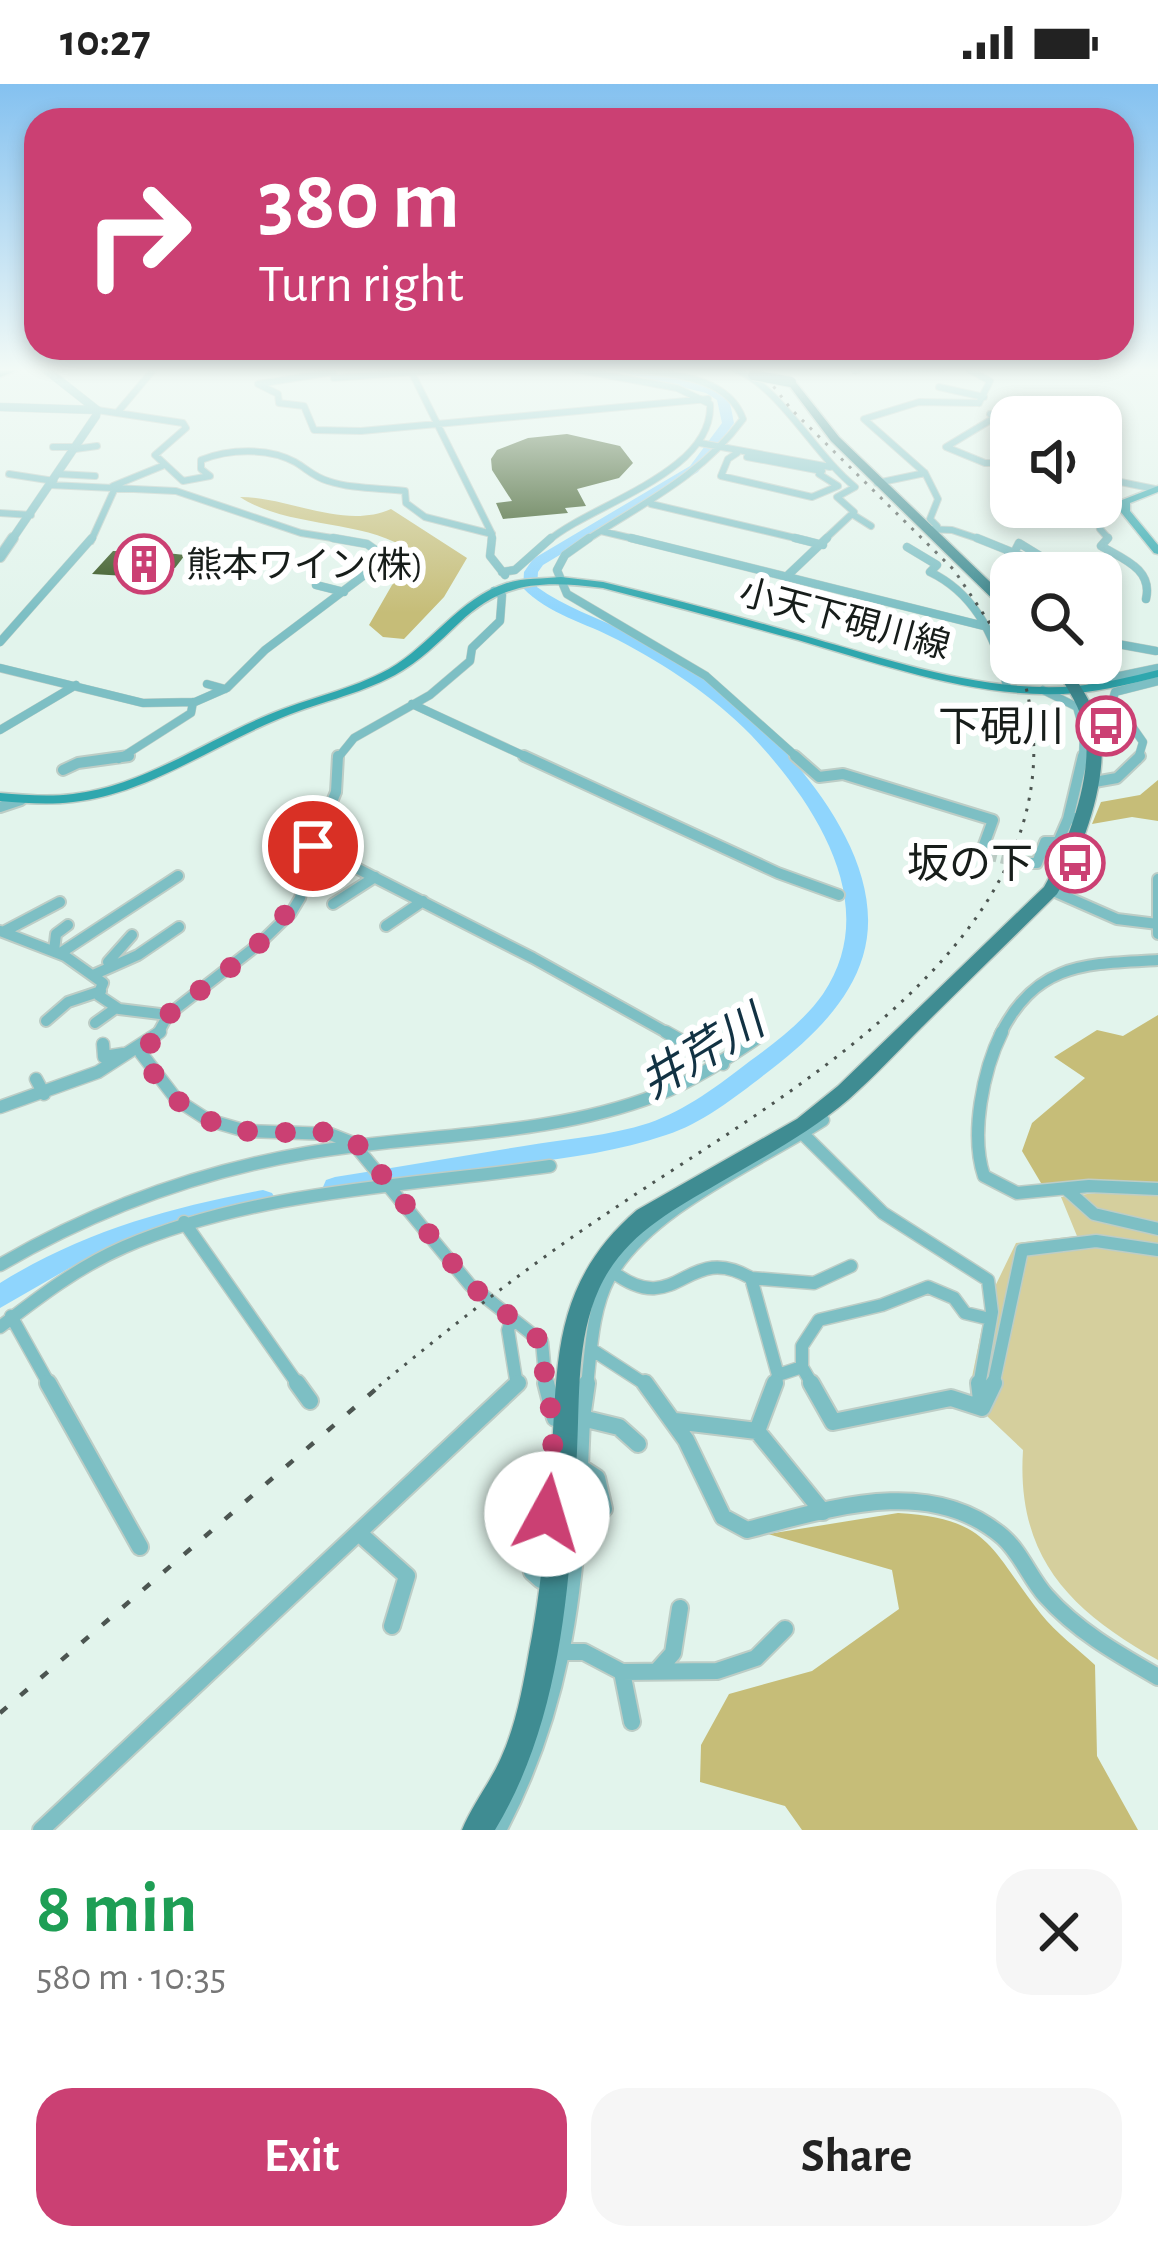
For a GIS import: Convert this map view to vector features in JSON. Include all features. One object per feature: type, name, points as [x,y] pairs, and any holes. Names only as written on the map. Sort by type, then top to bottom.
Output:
[{"type":"main road","points":[[851,450],[990,587]]},
{"type":"main road","points":[[1156,489],[1125,502],[1125,511],[1158,551]]},
{"type":"main road","name":"小天下硯川線","points":[[0,797],[71,801],[122,789],[265,720],[367,683],[412,660],[470,603],[518,584],[558,580],[603,585],[943,676],[1007,687],[1074,689],[1158,674]]},
{"type":"main road","points":[[477,1830],[522,1743],[534,1694],[546,1627],[577,1312],[623,1234],[645,1216],[804,1124],[845,1091],[1051,890],[1067,858],[1073,818],[1089,783],[1094,731],[1071,684]]},
{"type":"street","points":[[0,557],[74,450]]},
{"type":"street","points":[[160,450],[155,455],[162,466],[191,482],[210,476],[201,469],[201,460],[214,453],[281,457],[333,483],[405,490],[411,510],[424,517],[492,534]]},
{"type":"street","points":[[450,450],[492,534],[490,556],[518,584]]},
{"type":"street","points":[[502,572],[515,570],[545,541],[677,463],[687,450]]},
{"type":"street","points":[[719,450],[693,478],[601,531],[559,562],[558,580],[578,603],[706,676],[819,777],[843,774],[993,820],[981,853],[987,855]]},
{"type":"street","points":[[817,450],[855,487],[837,497],[871,526]]},
{"type":"street","points":[[900,450],[925,473],[938,499],[931,527],[1007,552]]},
{"type":"street","points":[[954,450],[990,464]]},
{"type":"street","points":[[739,451],[820,474],[837,484],[811,490],[721,476],[728,459],[739,451],[830,466]]},
{"type":"street","points":[[10,643],[0,642],[91,549],[112,488],[131,475],[162,466]]},
{"type":"street","points":[[811,490],[830,466]]},
{"type":"street","points":[[878,482],[925,473]]},
{"type":"street","points":[[0,668],[156,705],[193,702],[225,689],[261,654],[384,563],[382,550],[301,533],[176,491],[9,474]]},
{"type":"street","points":[[54,480],[95,476]]},
{"type":"street","points":[[1122,482],[1156,489]]},
{"type":"street","points":[[650,503],[823,545]]},
{"type":"street","points":[[0,513],[31,515]]},
{"type":"street","points":[[786,577],[852,514]]},
{"type":"street","points":[[1100,529],[1108,538],[1101,546],[1142,571],[1149,590],[1146,599]]},
{"type":"street","points":[[601,531],[984,626]]},
{"type":"street","points":[[1014,552],[1019,543],[1038,552]]},
{"type":"street","points":[[907,547],[937,565],[930,572],[954,580],[984,626],[1004,667],[1007,687]]},
{"type":"street","points":[[1001,550],[1010,552]]},
{"type":"street","points":[[316,585],[344,592]]},
{"type":"street","points":[[2,932],[28,946],[78,960],[103,983],[101,1001],[116,1008],[168,1015],[234,965],[299,900],[313,846],[341,783],[340,751],[470,662],[472,648],[498,629],[503,615],[502,595],[494,591]]},
{"type":"street","points":[[278,624],[294,629]]},
{"type":"street","points":[[16,625],[34,627]]},
{"type":"street","points":[[1122,645],[1157,652]]},
{"type":"street","points":[[252,646],[261,654]]},
{"type":"street","points":[[1142,654],[1157,652]]},
{"type":"street","points":[[241,655],[261,654]]},
{"type":"street","points":[[46,676],[58,668]]},
{"type":"street","points":[[1122,679],[1158,674]]},
{"type":"street","points":[[1089,783],[1114,781],[1142,755],[1143,742],[1113,699],[1115,692],[1158,674]]},
{"type":"street","points":[[207,684],[225,689]]},
{"type":"street","points":[[0,730],[76,685]]},
{"type":"street","points":[[1021,863],[1037,863],[1045,842],[1058,842],[1073,818],[1085,760],[1082,721],[1069,700],[1040,689]]},
{"type":"street","points":[[63,770],[79,763],[127,758],[149,735],[190,713],[193,702]]},
{"type":"street","points":[[412,704],[778,873],[839,896]]},
{"type":"street","points":[[0,807],[22,800]]},
{"type":"street","points":[[313,846],[723,1064]]},
{"type":"street","points":[[58,951],[178,876]]},
{"type":"street","points":[[333,904],[375,877]]},
{"type":"street","points":[[1051,890],[1103,915],[1157,927],[1158,879]]},
{"type":"street","points":[[128,906],[134,890]]},
{"type":"street","points":[[386,926],[423,901]]},
{"type":"street","points":[[2,932],[60,902]]},
{"type":"street","points":[[58,951],[56,934],[68,925]]},
{"type":"street","points":[[106,965],[138,956],[161,934],[179,927]]},
{"type":"street","points":[[93,975],[132,935]]},
{"type":"street","points":[[78,960],[93,950]]},
{"type":"street","points":[[1158,960],[1086,964],[1065,970],[1018,999],[998,1033],[980,1137],[984,1176],[1018,1193],[1158,1189]]},
{"type":"street","points":[[46,1021],[68,1002],[100,992]]},
{"type":"street","points":[[95,1023],[116,1008]]},
{"type":"street","points":[[0,1107],[44,1094],[145,1049],[167,1026],[168,1015]]},
{"type":"street","points":[[0,1265],[63,1226],[173,1182],[362,1148],[556,1124],[670,1094],[760,1036]]},
{"type":"street","points":[[103,1045],[104,1057],[145,1049]]},
{"type":"street","points":[[145,1049],[161,1089],[180,1106],[264,1133],[342,1134],[362,1148],[433,1242],[511,1321],[542,1342],[547,1352],[542,1390],[568,1411],[619,1427],[638,1444]]},
{"type":"street","points":[[36,1079],[36,1088],[44,1094]]},
{"type":"street","points":[[462,1830],[496,1773],[514,1730],[527,1681],[568,1411],[593,1351],[613,1272],[658,1223],[824,1120]]},
{"type":"street","points":[[803,1134],[883,1213],[988,1280],[990,1319],[976,1389],[982,1408]]},
{"type":"street","points":[[140,1547],[6,1321],[94,1259],[184,1222],[266,1204],[550,1166]]},
{"type":"street","points":[[1066,1189],[1094,1214],[1158,1229]]},
{"type":"street","points":[[184,1222],[310,1401]]},
{"type":"street","points":[[982,1408],[993,1386],[1022,1250],[1096,1241],[1158,1250]]},
{"type":"street","points":[[613,1272],[641,1290],[672,1288],[703,1268],[726,1265],[751,1278],[814,1283],[851,1266]]},
{"type":"street","points":[[751,1278],[778,1375],[757,1431]]},
{"type":"street","points":[[982,1408],[951,1398],[833,1422],[802,1367],[802,1346],[819,1320],[882,1305],[928,1287],[954,1298],[965,1313],[990,1319]]},
{"type":"street","points":[[41,1830],[516,1389],[511,1321]]},
{"type":"street","points":[[593,1351],[632,1370],[675,1421],[723,1516],[736,1524],[747,1530],[886,1498],[947,1508],[1003,1537],[1048,1598],[1122,1657],[1158,1678]]},
{"type":"street","points":[[778,1375],[802,1367]]},
{"type":"street","points":[[498,1830],[540,1748],[575,1597],[580,1467],[568,1411]]},
{"type":"street","points":[[675,1421],[757,1431],[823,1512]]},
{"type":"street","points":[[580,1467],[597,1478],[604,1509]]},
{"type":"street","points":[[495,1521],[524,1538],[532,1572],[541,1580]]},
{"type":"street","points":[[361,1534],[407,1576],[392,1626]]},
{"type":"street","points":[[657,1672],[673,1653],[680,1608]]},
{"type":"street","points":[[563,1652],[584,1652],[622,1672],[717,1671],[757,1658],[784,1629]]},
{"type":"street","points":[[622,1672],[632,1722]]},
{"type":"shaded area","points":[[240,497],[354,516],[391,509],[467,558],[444,597],[404,639],[383,637],[369,625],[392,585],[409,568],[410,551],[372,534],[281,514]]},
{"type":"shaded area","points":[[1158,780],[1158,821],[1132,817],[1092,824],[1101,802],[1140,795]]},
{"type":"shaded area","points":[[1158,1015],[1158,1185],[1041,1183],[1022,1151],[1032,1123],[1085,1078],[1054,1057],[1097,1030],[1123,1036]]},
{"type":"shaded area","points":[[1105,1192],[1158,1196],[1158,1660],[1099,1622],[1055,1577],[1029,1521],[1023,1450],[987,1416],[970,1387],[987,1303],[1016,1243],[1077,1236],[1061,1197]]},
{"type":"shaded area","points":[[898,1513],[952,1522],[985,1541],[1047,1621],[1095,1665],[1097,1756],[1138,1830],[802,1830],[785,1806],[700,1782],[701,1745],[729,1694],[812,1671],[899,1609],[892,1570],[768,1534]]},
{"type":"building","points":[[497,450],[623,450],[633,463],[619,478],[577,489],[586,506],[565,508],[568,513],[503,519],[496,503],[512,501],[492,470]]},
{"type":"building","name":"熊本ワイン(株)","points":[[113,551],[185,555],[175,568],[151,566],[143,577],[92,574]]},
{"type":"waterway","name":"井芹川","points":[[335,1187],[601,1143],[676,1122],[797,1037],[833,997],[852,956],[858,914],[850,871],[830,827],[799,781],[759,734],[705,687],[665,660],[530,588],[531,572],[538,562],[694,469],[708,450]]},
{"type":"waterway","name":"井芹川","points":[[0,1297],[64,1259],[126,1233],[263,1200]]},
{"type":"tunnel","points":[[987,855],[1021,863]]},
{"type":"railway","points":[[833,450],[954,570],[990,624]]},
{"type":"railway","points":[[379,1386],[552,1252],[842,1053],[914,989],[975,919],[1017,842],[1034,757],[1022,684]]},
{"type":"railway","points":[[0,1713],[383,1383]]},
{"type":"place","name":"熊本ワイン(株)","points":[[144,564]]},
{"type":"place","name":"下硯川","points":[[1106,726]]},
{"type":"place","name":"坂の下","points":[[1075,863]]},
{"type":"route","points":[[313,846],[299,900],[288,914],[234,965],[168,1015],[167,1026],[141,1053],[161,1089],[180,1106],[236,1128],[264,1133],[342,1134],[365,1150],[470,1285],[542,1342],[547,1352],[542,1390],[555,1418],[547,1514]]}]
